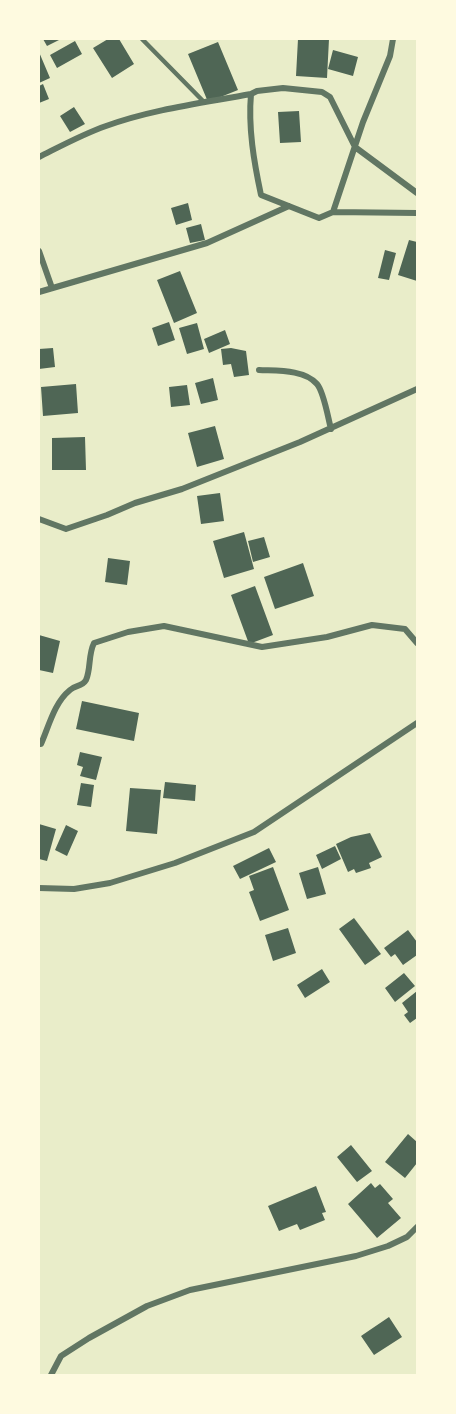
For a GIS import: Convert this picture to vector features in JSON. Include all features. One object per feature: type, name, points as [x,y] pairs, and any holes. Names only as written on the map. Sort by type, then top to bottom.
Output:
[{"type":"street","points":[[333,212],[390,56],[393,39]]},
{"type":"street","points":[[39,157],[108,125],[203,101],[283,88],[322,92],[330,98],[355,147],[417,193]]},
{"type":"street","points":[[251,94],[250,126],[261,195],[319,219],[333,212],[417,213]]},
{"type":"street","points":[[39,292],[207,243],[289,206]]},
{"type":"street","points":[[39,251],[51,288]]},
{"type":"street","points":[[259,370],[296,373],[309,378],[318,385],[331,429]]},
{"type":"street","points":[[39,519],[66,529],[107,515],[135,503],[182,489],[331,429],[417,389]]},
{"type":"street","points":[[39,744],[58,705],[71,688],[82,686],[86,679],[91,649],[94,644],[128,632],[164,626],[262,647],[327,637],[372,625],[405,629],[417,643]]},
{"type":"street","points":[[39,888],[74,889],[110,883],[175,862],[254,832],[417,723]]},
{"type":"street","points":[[51,1375],[61,1356],[147,1306],[190,1290],[356,1256],[398,1242],[417,1227]]},
{"type":"lane","points":[[142,39],[203,101]]},
{"type":"building","points":[[43,39],[61,39],[47,46]]},
{"type":"building","points":[[108,39],[119,39],[134,64],[112,78],[93,48]]},
{"type":"building","points":[[298,39],[329,39],[327,78],[296,76]]},
{"type":"building","points":[[75,41],[82,54],[57,68],[50,55]]},
{"type":"building","points":[[218,42],[238,90],[208,102],[188,54]]},
{"type":"building","points":[[333,50],[358,57],[353,76],[328,69]]},
{"type":"building","points":[[39,52],[50,78],[39,83]]},
{"type":"building","points":[[43,84],[49,99],[39,103],[39,86]]},
{"type":"building","points":[[74,107],[85,124],[70,132],[60,116]]},
{"type":"building","points":[[299,111],[301,142],[280,143],[278,112]]},
{"type":"building","points":[[188,203],[192,220],[176,225],[171,208]]},
{"type":"building","points":[[201,224],[205,240],[190,243],[186,228]]},
{"type":"building","points":[[409,240],[417,242],[417,281],[398,275]]},
{"type":"building","points":[[385,250],[396,253],[389,280],[378,278]]},
{"type":"building","points":[[180,271],[197,313],[174,323],[157,280]]},
{"type":"building","points":[[169,322],[175,340],[158,346],[152,328]]},
{"type":"building","points":[[197,323],[204,349],[187,354],[179,328]]},
{"type":"building","points":[[225,330],[230,344],[209,353],[204,339]]},
{"type":"building","points":[[53,348],[55,367],[39,369],[39,349]]},
{"type":"building","points":[[221,349],[246,351],[249,375],[234,377],[231,364],[223,365]]},
{"type":"building","points":[[213,378],[218,400],[201,404],[195,383]]},
{"type":"building","points":[[76,384],[78,413],[43,416],[41,387]]},
{"type":"building","points":[[187,385],[190,405],[171,407],[169,387]]},
{"type":"building","points":[[215,426],[224,459],[197,467],[188,433]]},
{"type":"building","points":[[85,437],[86,470],[52,470],[52,438]]},
{"type":"building","points":[[220,493],[224,521],[201,524],[197,496]]},
{"type":"building","points":[[244,532],[254,569],[224,578],[213,541]]},
{"type":"building","points":[[264,537],[270,557],[253,562],[248,541]]},
{"type":"building","points":[[108,558],[130,561],[127,585],[105,582]]},
{"type":"building","points":[[303,563],[314,596],[275,609],[264,577]]},
{"type":"building","points":[[255,586],[273,635],[249,644],[231,595]]},
{"type":"building","points":[[39,635],[60,641],[53,673],[39,670]]},
{"type":"building","points":[[82,701],[139,713],[134,741],[76,729]]},
{"type":"building","points":[[80,752],[102,757],[96,780],[80,776],[83,767],[77,765]]},
{"type":"building","points":[[165,782],[196,785],[195,801],[163,798]]},
{"type":"building","points":[[81,783],[94,785],[91,807],[77,805]]},
{"type":"building","points":[[130,788],[161,790],[157,834],[126,831]]},
{"type":"building","points":[[39,824],[56,829],[47,861],[39,859]]},
{"type":"building","points":[[66,825],[78,831],[67,856],[55,850]]},
{"type":"building","points":[[370,833],[382,857],[369,863],[371,868],[356,873],[354,869],[348,872],[336,844],[351,837]]},
{"type":"building","points":[[335,846],[341,859],[322,869],[316,855]]},
{"type":"building","points":[[269,848],[276,862],[240,879],[233,866]]},
{"type":"building","points":[[273,867],[289,910],[260,921],[249,892],[254,890],[249,876]]},
{"type":"building","points":[[318,867],[326,894],[307,899],[299,873]]},
{"type":"building","points":[[354,918],[381,954],[365,965],[339,929]]},
{"type":"building","points":[[288,928],[296,953],[273,961],[265,935]]},
{"type":"building","points":[[408,930],[417,942],[417,955],[403,965],[395,954],[391,957],[384,948]]},
{"type":"building","points":[[322,969],[330,982],[305,998],[297,985]]},
{"type":"building","points":[[404,973],[415,986],[395,1002],[385,988]]},
{"type":"building","points":[[417,991],[417,1018],[410,1023],[404,1015],[408,1012],[402,1003]]},
{"type":"building","points":[[408,1134],[417,1142],[417,1163],[405,1178],[385,1162]]},
{"type":"building","points":[[351,1145],[372,1171],[357,1182],[337,1157]]},
{"type":"building","points":[[371,1183],[375,1188],[380,1184],[393,1199],[388,1203],[401,1218],[377,1238],[348,1204]]},
{"type":"building","points":[[316,1186],[326,1212],[322,1213],[325,1220],[300,1230],[297,1224],[279,1231],[268,1206]]},
{"type":"building","points":[[389,1317],[402,1337],[374,1355],[361,1336]]}]
